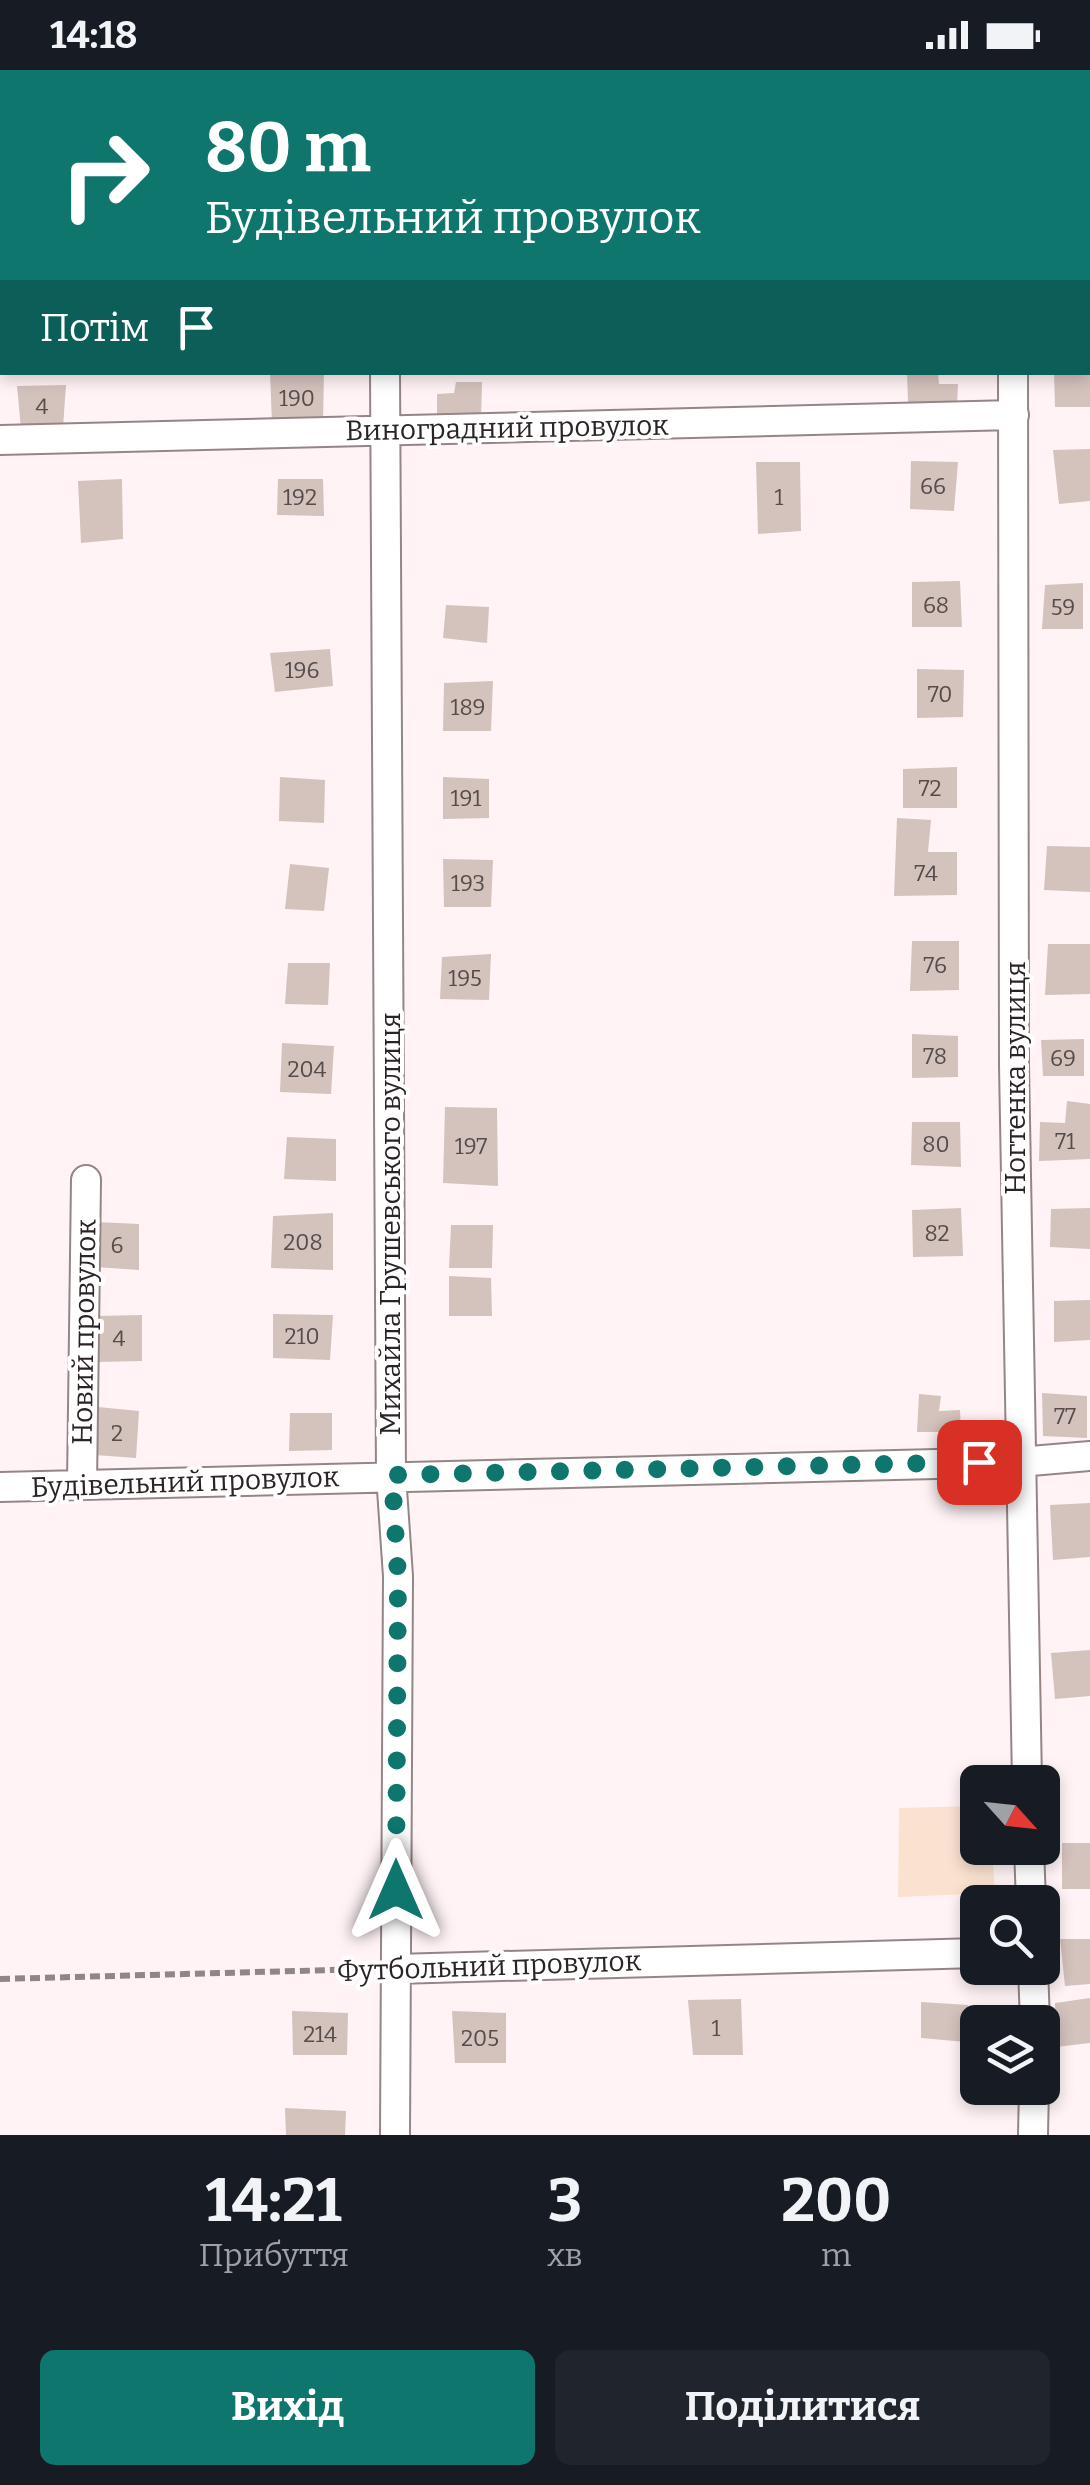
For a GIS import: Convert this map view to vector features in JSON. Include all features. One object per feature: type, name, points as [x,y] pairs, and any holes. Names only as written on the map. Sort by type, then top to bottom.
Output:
[{"type":"street","name":"Михайла Грушевського вулиця","points":[[384,375],[392,1475],[398,1576],[395,2135]]},
{"type":"street","name":"Ногтенка вулиця","points":[[1013,375],[1018,1462],[1027,1765]]},
{"type":"street","name":"Виноградний провулок","points":[[0,440],[1014,415]]},
{"type":"street","name":"Новий провулок","points":[[82,1485],[86,1180]]},
{"type":"street","name":"Будівельний провулок","points":[[0,1487],[1018,1462],[1090,1456]]},
{"type":"street","name":"Футбольний провулок","points":[[396,1968],[960,1953]]},
{"type":"street","points":[[1032,2135],[1033,2105]]},
{"type":"path","name":"Футбольний провулок","points":[[0,1979],[396,1968]]},
{"type":"shaded area","points":[[960,1806],[960,1865],[993,1865],[994,1885],[960,1885],[960,1894],[898,1897],[899,1808]]},
{"type":"building","points":[[270,375],[324,375],[323,424],[272,424]]},
{"type":"building","points":[[907,375],[938,375],[939,384],[958,384],[957,404],[908,403]]},
{"type":"building","points":[[1054,375],[1090,375],[1090,407],[1055,407]]},
{"type":"building","points":[[456,382],[482,382],[481,421],[437,422],[437,394],[454,393]]},
{"type":"building","points":[[66,385],[63,427],[21,429],[17,386]]},
{"type":"building","points":[[1090,449],[1090,501],[1059,504],[1053,450]]},
{"type":"building","points":[[911,461],[958,462],[954,511],[910,509]]},
{"type":"building","points":[[756,462],[800,462],[801,531],[758,534]]},
{"type":"building","points":[[122,479],[123,539],[81,543],[78,481]]},
{"type":"building","points":[[278,479],[323,479],[324,516],[277,515]]},
{"type":"building","points":[[960,581],[962,627],[912,627],[912,582]]},
{"type":"building","points":[[1083,583],[1083,629],[1042,629],[1045,585]]},
{"type":"building","points":[[446,605],[489,607],[487,643],[443,638]]},
{"type":"building","points":[[330,649],[333,686],[275,692],[270,653]]},
{"type":"building","points":[[917,669],[964,670],[963,717],[917,718]]},
{"type":"building","points":[[493,681],[491,731],[443,731],[444,683]]},
{"type":"building","points":[[957,767],[957,808],[903,808],[903,769]]},
{"type":"building","points":[[280,777],[325,780],[324,823],[279,821]]},
{"type":"building","points":[[443,777],[489,779],[489,818],[443,819]]},
{"type":"building","points":[[897,818],[931,820],[928,852],[957,852],[957,895],[894,896]]},
{"type":"building","points":[[1047,846],[1090,847],[1090,892],[1044,890]]},
{"type":"building","points":[[443,859],[493,860],[491,907],[444,907]]},
{"type":"building","points":[[290,864],[329,868],[324,911],[285,909]]},
{"type":"building","points":[[912,941],[959,941],[959,990],[910,991]]},
{"type":"building","points":[[1048,944],[1090,944],[1090,994],[1045,995]]},
{"type":"building","points":[[491,954],[489,1000],[440,999],[442,957]]},
{"type":"building","points":[[288,963],[330,963],[328,1005],[285,1004]]},
{"type":"building","points":[[912,1034],[958,1036],[958,1077],[912,1078]]},
{"type":"building","points":[[1084,1039],[1084,1076],[1043,1076],[1041,1040]]},
{"type":"building","points":[[282,1043],[334,1046],[331,1094],[280,1092]]},
{"type":"building","points":[[1067,1101],[1090,1104],[1090,1159],[1039,1161],[1040,1122],[1065,1123]]},
{"type":"building","points":[[445,1107],[497,1108],[498,1186],[443,1183]]},
{"type":"building","points":[[912,1122],[960,1122],[961,1167],[911,1165]]},
{"type":"building","points":[[287,1137],[336,1139],[336,1181],[284,1179]]},
{"type":"building","points":[[961,1208],[963,1256],[913,1257],[912,1210]]},
{"type":"building","points":[[1090,1208],[1090,1249],[1050,1247],[1051,1209]]},
{"type":"building","points":[[333,1213],[333,1270],[271,1268],[273,1216]]},
{"type":"building","points":[[96,1222],[139,1224],[139,1270],[96,1267]]},
{"type":"building","points":[[451,1225],[493,1225],[492,1268],[449,1268]]},
{"type":"building","points":[[449,1276],[491,1278],[492,1316],[449,1316]]},
{"type":"building","points":[[1090,1300],[1090,1340],[1054,1342],[1054,1301]]},
{"type":"building","points":[[273,1314],[333,1315],[330,1360],[273,1358]]},
{"type":"building","points":[[142,1315],[142,1361],[97,1362],[96,1316]]},
{"type":"building","points":[[1042,1393],[1087,1396],[1087,1438],[1043,1436]]},
{"type":"building","points":[[919,1394],[941,1396],[939,1411],[960,1410],[961,1432],[917,1432]]},
{"type":"building","points":[[98,1407],[139,1411],[136,1458],[95,1455]]},
{"type":"building","points":[[290,1413],[332,1413],[332,1450],[289,1451]]},
{"type":"building","points":[[1090,1503],[1090,1557],[1053,1560],[1050,1505]]},
{"type":"building","points":[[1090,1650],[1090,1696],[1055,1699],[1051,1653]]},
{"type":"building","points":[[1062,1843],[1090,1843],[1090,1889],[1062,1889]]},
{"type":"building","points":[[1060,1939],[1090,1939],[1090,1984],[1065,1986]]},
{"type":"building","points":[[1090,1998],[1090,2043],[1060,2047],[1060,2005],[1055,2003]]},
{"type":"building","points":[[741,1999],[743,2055],[693,2055],[688,2000]]},
{"type":"building","points":[[921,2002],[968,2005],[960,2005],[960,2041],[921,2038]]},
{"type":"building","points":[[292,2011],[348,2013],[347,2055],[293,2055]]},
{"type":"building","points":[[452,2011],[506,2013],[506,2063],[455,2063]]},
{"type":"building","points":[[285,2108],[346,2111],[345,2135],[286,2135]]},
{"type":"route","points":[[396,1890],[398,1576],[392,1475],[979,1462]]}]
